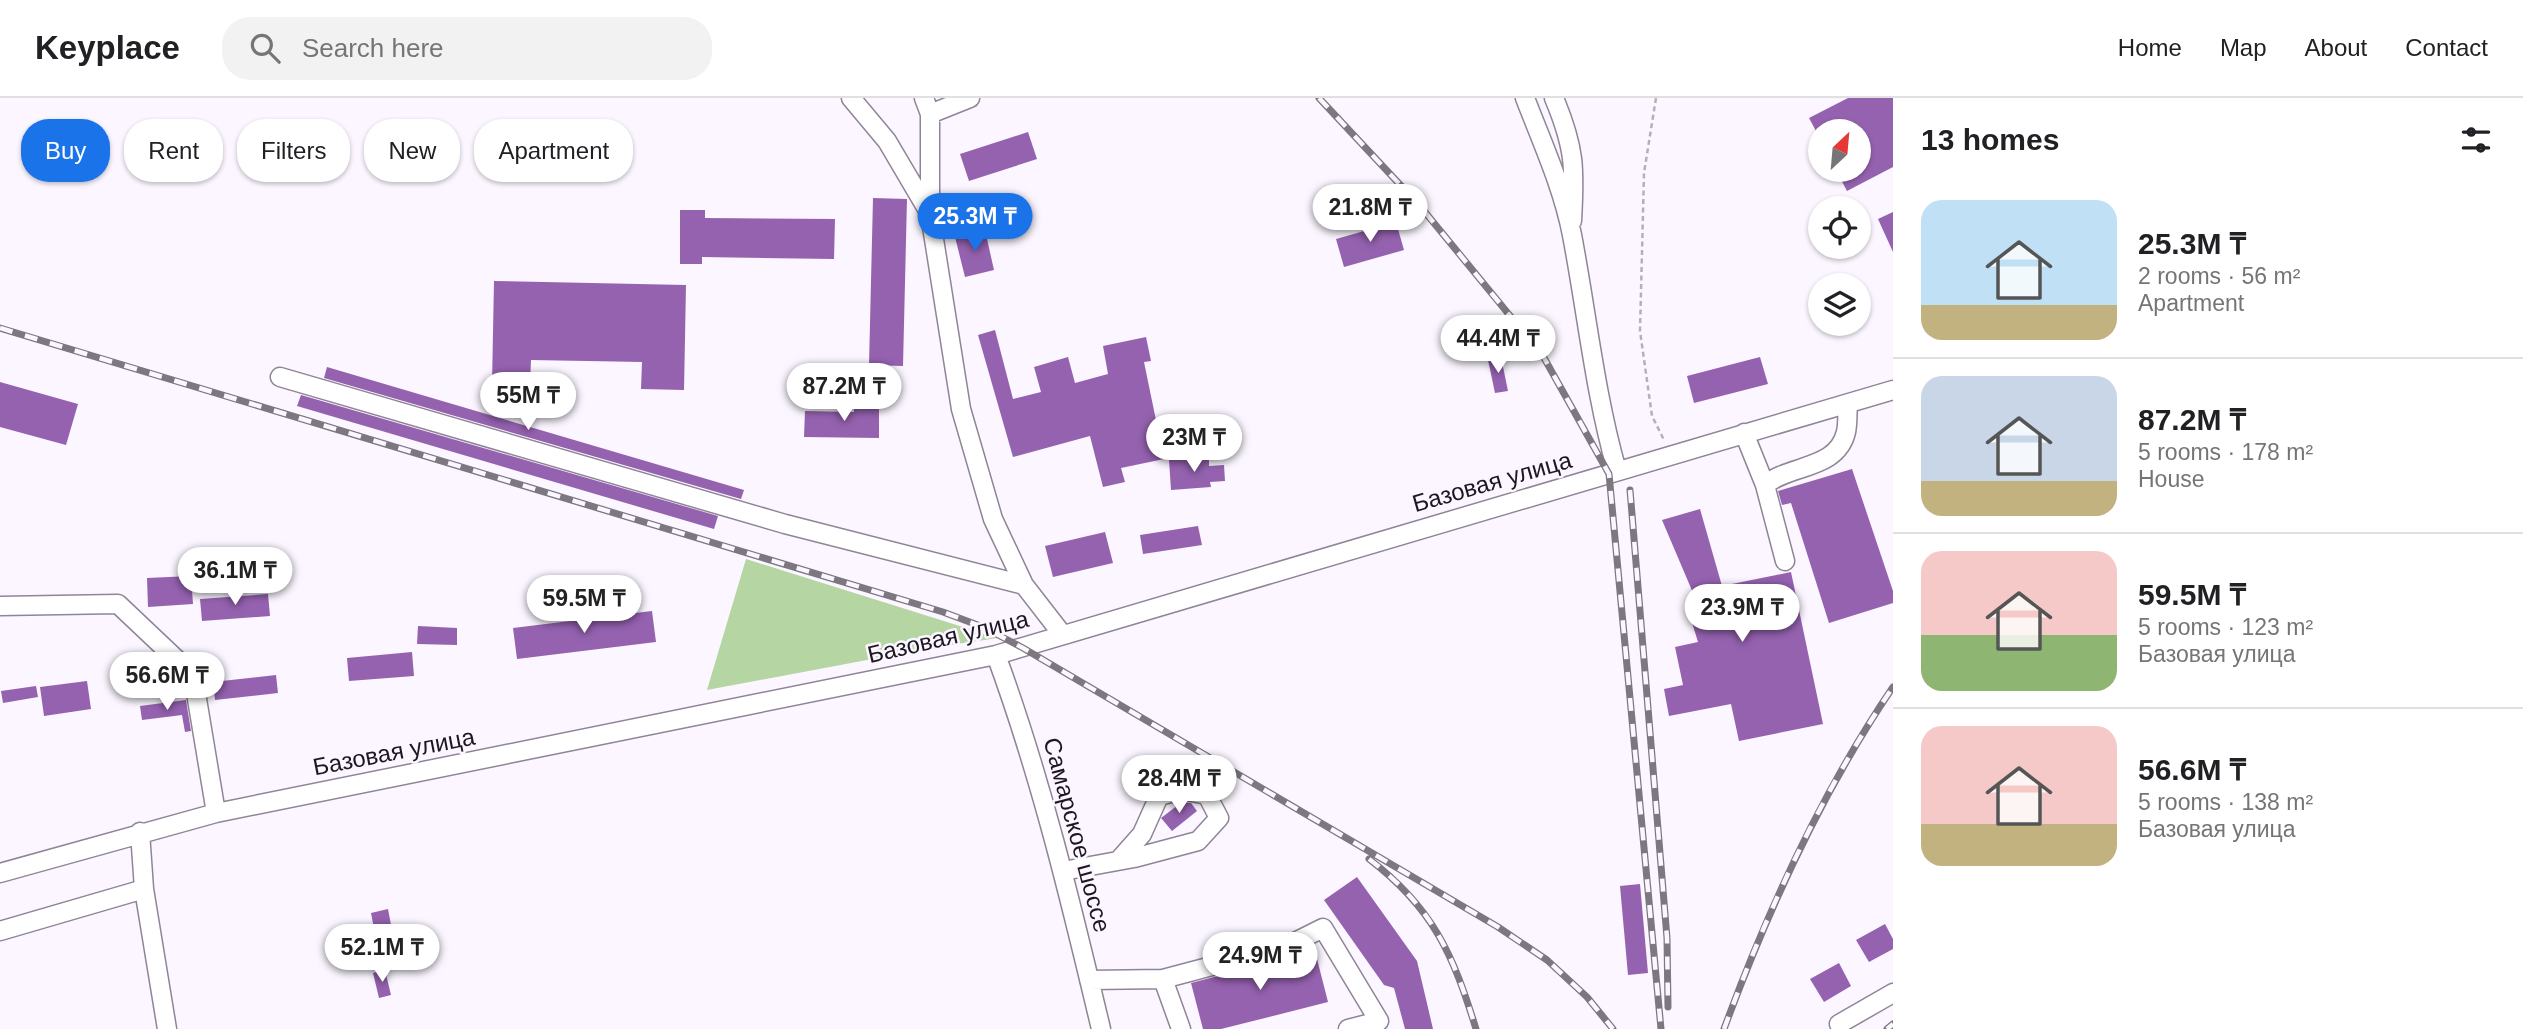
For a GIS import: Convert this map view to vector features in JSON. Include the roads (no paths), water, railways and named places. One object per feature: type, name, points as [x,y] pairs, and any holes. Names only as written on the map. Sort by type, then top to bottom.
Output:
[{"type":"street","points":[[851,98],[887,141],[930,214]]},
{"type":"street","points":[[970,98],[927,106],[930,214],[961,409],[993,519],[1024,585],[1062,634]]},
{"type":"street","points":[[1525,98],[1551,165],[1571,232],[1604,425],[1617,471]]},
{"type":"street","points":[[1554,98],[1568,132],[1575,169],[1571,232]]},
{"type":"street","points":[[280,377],[785,524],[1024,585]]},
{"type":"street","name":"Базовая улица","points":[[0,873],[216,813],[996,655],[1893,390]]},
{"type":"street","points":[[1765,485],[1773,478],[1825,460],[1837,452],[1846,431],[1847,404]]},
{"type":"street","points":[[1744,433],[1765,485],[1785,561]]},
{"type":"street","points":[[0,606],[118,604],[174,657],[193,676],[216,813]]},
{"type":"street","name":"Самарское шоссе","points":[[996,655],[1023,727],[1063,871],[1101,1029]]},
{"type":"street","points":[[1063,871],[1119,860],[1198,841],[1219,818],[1208,794],[1182,790],[1159,796],[1142,835],[1119,860]]},
{"type":"street","points":[[141,832],[144,889],[167,1029]]},
{"type":"street","points":[[0,931],[144,889]]},
{"type":"street","points":[[1089,980],[1163,979],[1287,946],[1322,928],[1379,1021],[1348,1029]]},
{"type":"street","points":[[1163,979],[1181,1029]]},
{"type":"street","points":[[1839,1024],[1893,993]]},
{"type":"railway","points":[[1319,98],[1420,206],[1543,356],[1609,474],[1661,1029]]},
{"type":"railway","points":[[0,328],[943,612],[983,627],[1498,927],[1547,960],[1587,997],[1613,1029]]},
{"type":"railway","points":[[1630,490],[1667,938],[1668,1007]]},
{"type":"railway","points":[[1724,1029],[1778,896],[1819,810],[1893,687]]},
{"type":"railway","points":[[1369,859],[1409,896],[1438,934],[1459,978],[1476,1029]]},
{"type":"railway","points":[[1887,1029],[1893,1024]]}]
